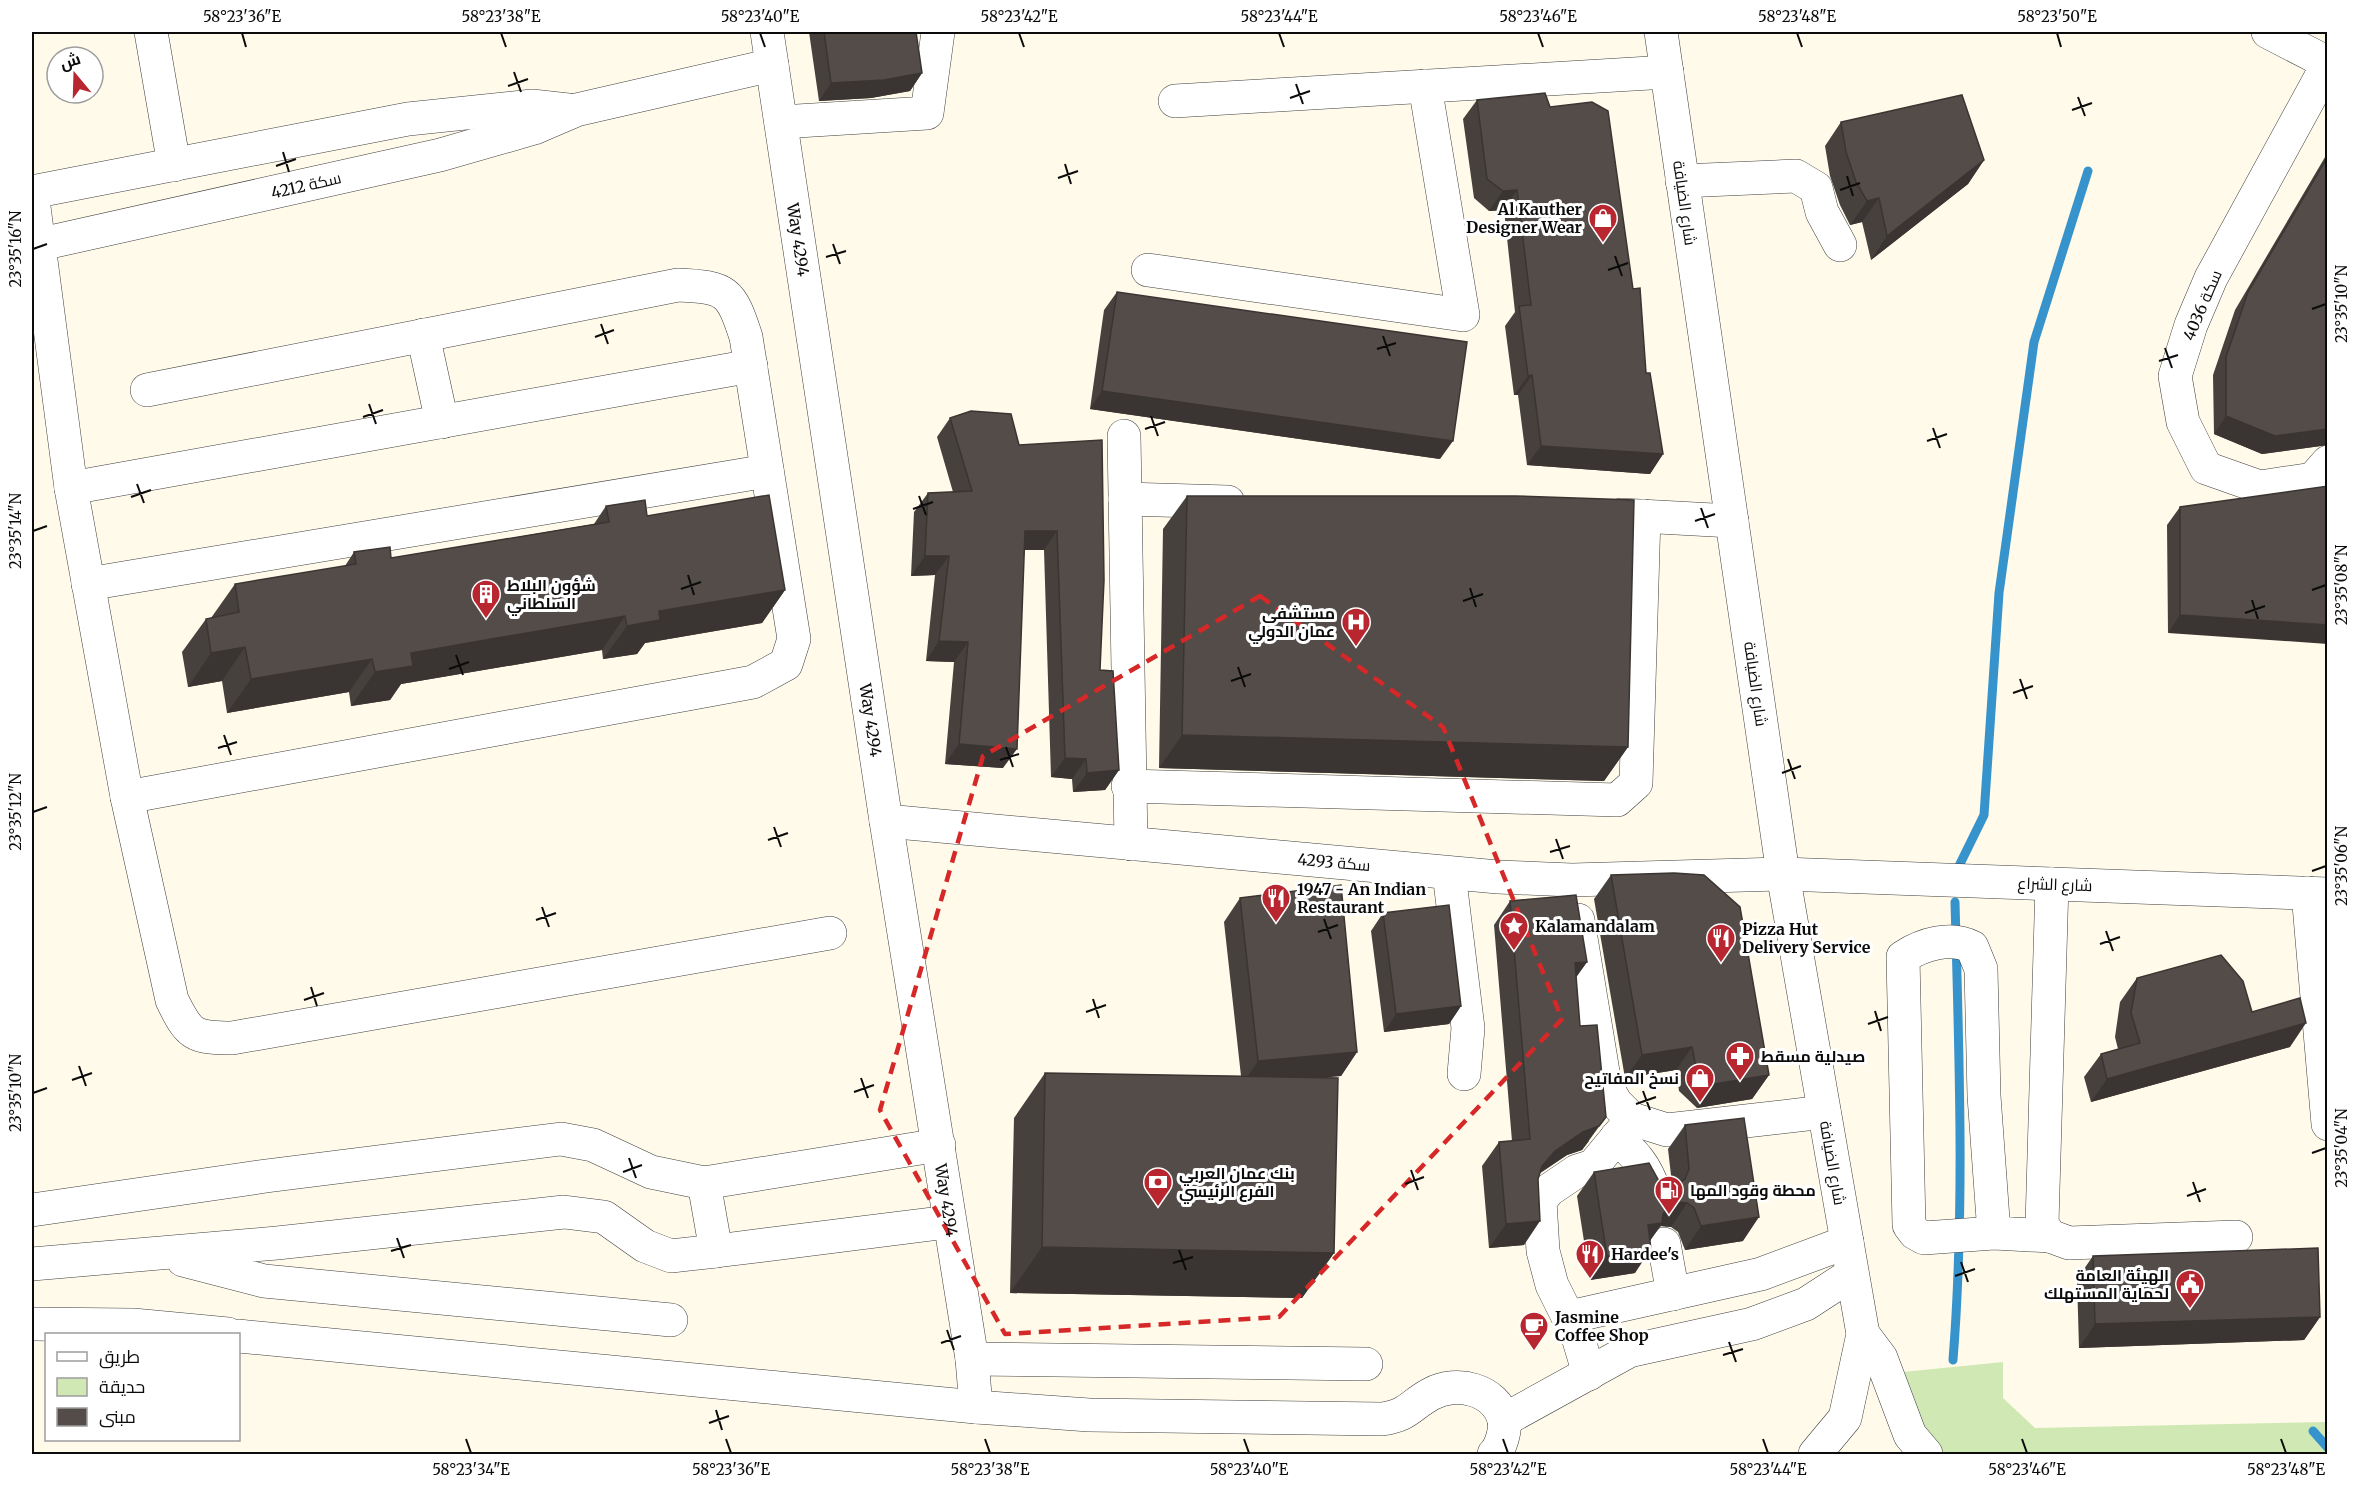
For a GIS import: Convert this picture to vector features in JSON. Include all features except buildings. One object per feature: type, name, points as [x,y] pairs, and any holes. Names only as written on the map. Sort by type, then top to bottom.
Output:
[{"type":"street","points":[[151,32],[174,165]]},
{"type":"street","name":"Way 4294","points":[[767,32],[886,821],[939,1145],[948,1222],[972,1359],[976,1407]]},
{"type":"street","points":[[781,122],[927,113],[938,32]]},
{"type":"street","name":"شارع الضيافة","points":[[1661,32],[1783,874],[1863,1334]]},
{"type":"street","points":[[2268,32],[2328,64]]},
{"type":"street","name":"سكة 4212","points":[[35,245],[440,155],[534,128],[576,110],[772,64]]},
{"type":"street","name":"سكة 4036","points":[[2328,64],[2211,278],[2191,325],[2175,376],[2182,422],[2206,468],[2260,487],[2313,479],[2328,462]]},
{"type":"street","points":[[1174,101],[1666,72]]},
{"type":"street","points":[[1148,270],[1463,315],[1425,86]]},
{"type":"street","name":"سكة 4212","points":[[32,192],[408,119],[532,106],[576,110]]},
{"type":"street","points":[[440,155],[453,115]]},
{"type":"street","points":[[1682,181],[1796,176],[1816,188],[1822,212],[1840,245]]},
{"type":"street","points":[[32,192],[35,245],[71,488],[88,584],[127,797],[172,1000],[184,1026],[204,1038],[244,1036],[830,933]]},
{"type":"street","points":[[127,797],[753,682],[786,664],[794,639],[746,337],[735,304],[713,287],[678,285],[147,390]]},
{"type":"street","points":[[423,335],[442,422]]},
{"type":"street","points":[[71,488],[751,366]]},
{"type":"street","points":[[1124,436],[1128,786],[1131,844]]},
{"type":"street","points":[[88,584],[767,471]]},
{"type":"street","points":[[1125,499],[1255,503]]},
{"type":"street","points":[[1585,514],[1732,521]]},
{"type":"street","points":[[1128,786],[1617,800],[1636,783],[1644,516]]},
{"type":"street","name":"سكة 4293","points":[[886,821],[1449,873],[1572,880],[1783,874]]},
{"type":"street","points":[[1449,873],[1468,1028],[1464,1074]]},
{"type":"street","name":"شارع الشراع","points":[[1783,874],[2318,894]]},
{"type":"street","points":[[1572,880],[1605,1084],[1616,1103],[1633,1152],[1647,1170],[1654,1190]]},
{"type":"street","points":[[2050,1236],[2042,1224],[2052,884]]},
{"type":"street","points":[[2318,894],[2328,1124]]},
{"type":"street","points":[[1994,1233],[1984,1096],[1981,969],[1972,947],[1961,941],[1940,943],[1903,957],[1909,1225],[1915,1233],[1924,1238],[1994,1233],[2050,1236],[2069,1243],[2236,1237]]},
{"type":"street","points":[[1624,1129],[1667,1130],[1824,1112]]},
{"type":"street","points":[[1588,1374],[1578,1336],[1552,1285],[1543,1251],[1540,1201],[1550,1190],[1577,1171],[1593,1166],[1624,1129]]},
{"type":"street","points":[[32,1210],[266,1176],[561,1139],[594,1145],[651,1172],[704,1183],[939,1145]]},
{"type":"street","points":[[704,1183],[717,1251]]},
{"type":"street","points":[[32,1264],[564,1212],[604,1217],[645,1246],[671,1256],[948,1222]]},
{"type":"street","points":[[1569,1317],[1761,1274],[1847,1242]]},
{"type":"street","points":[[1664,1244],[1673,1294]]},
{"type":"street","points":[[158,1253],[264,1281],[671,1320]]},
{"type":"street","points":[[1504,1420],[1629,1351],[1752,1324],[1806,1304],[1852,1274]]},
{"type":"street","points":[[32,1324],[133,1325],[209,1333]]},
{"type":"street","points":[[1815,1455],[1845,1418],[1863,1334]]},
{"type":"street","points":[[1863,1334],[1881,1358],[1910,1436],[1926,1455]]},
{"type":"street","points":[[240,1336],[976,1407],[1089,1414],[1382,1419],[1400,1416],[1431,1394],[1456,1388],[1480,1390],[1494,1403],[1504,1420],[1500,1448],[1494,1455]]},
{"type":"street","points":[[972,1359],[1366,1364]]},
{"type":"highlighted area","points":[[1260,596],[1443,727],[1562,1019],[1279,1317],[1005,1334],[880,1110],[983,756]]},
{"type":"green space","points":[[2003,1362],[2003,1398],[2035,1428],[2327,1422],[2327,1454],[1937,1454],[1893,1373]]},
{"type":"waterway","points":[[1958,868],[1984,815],[1999,593],[2034,342],[2088,171]]},
{"type":"waterway","points":[[1953,1360],[1960,1189],[1955,902]]},
{"type":"waterway","points":[[2313,1431],[2328,1448]]},
{"type":"place","name":"Al Kauther Designer Wear","points":[[1603,244]]},
{"type":"place","name":"شؤون البلاط السلطاني","points":[[486,620]]},
{"type":"place","name":"مستشفى عمان الدولي","points":[[1356,648]]},
{"type":"place","name":"1947 - An Indian Restaurant","points":[[1276,924]]},
{"type":"place","name":"Kalamandalam","points":[[1514,952]]},
{"type":"place","name":"Pizza Hut Delivery Service","points":[[1721,964]]},
{"type":"place","name":"صيدلية مسقط","points":[[1740,1082]]},
{"type":"place","name":"نسخ المفاتيح","points":[[1700,1104]]},
{"type":"place","name":"بنك عمان العربي الفرع الرئيسي","points":[[1158,1208]]},
{"type":"place","name":"محطة وقود المها","points":[[1669,1216]]},
{"type":"place","name":"Hardee's","points":[[1590,1280]]},
{"type":"place","name":"الهيئة العامة لحماية المستهلك","points":[[2190,1310]]},
{"type":"place","name":"Jasmine Coffee Shop","points":[[1534,1352]]}]
